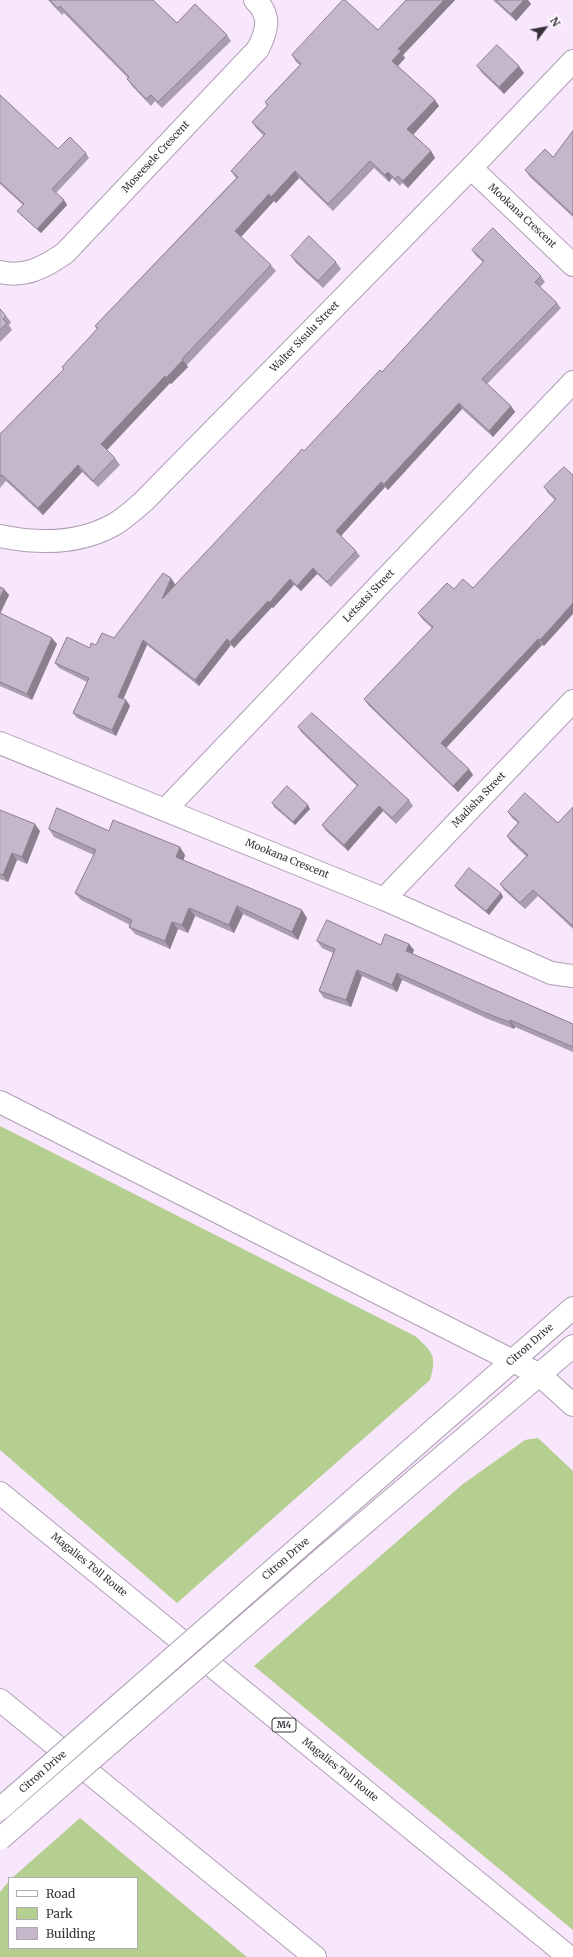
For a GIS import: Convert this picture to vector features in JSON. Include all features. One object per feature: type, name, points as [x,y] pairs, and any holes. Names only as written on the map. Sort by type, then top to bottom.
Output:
[{"type":"main road","name":"Moseesele Crescent","points":[[0,272],[20,274],[47,266],[65,253],[258,49],[266,33],[266,19],[255,0]]},
{"type":"main road","name":"Walter Sisulu Street","points":[[0,536],[15,539],[56,542],[84,537],[114,524],[144,501],[471,168],[573,61]]},
{"type":"main road","name":"Mookana Crescent","points":[[471,168],[573,265]]},
{"type":"main road","name":"Letsatsi Street","points":[[165,810],[573,382]]},
{"type":"main road","name":"Madisha Street","points":[[384,899],[573,700]]},
{"type":"main road","name":"Mookana Crescent","points":[[0,743],[384,899],[551,973],[573,976]]},
{"type":"main road","points":[[0,1102],[540,1375],[573,1404]]},
{"type":"main road","name":"Citron Drive","points":[[0,1809],[573,1308]]},
{"type":"main road","points":[[0,1840],[315,1564],[573,1346]]},
{"type":"main road","name":"Magalies Toll Route","points":[[0,1492],[569,1957]]},
{"type":"main road","points":[[0,1700],[315,1957]]},
{"type":"green space","points":[[0,1126],[415,1336],[426,1346],[432,1355],[433,1365],[430,1380],[177,1603],[0,1450]]},
{"type":"green space","points":[[538,1438],[573,1471],[573,1930],[254,1666],[463,1484],[525,1440]]},
{"type":"green space","points":[[80,1818],[247,1957],[0,1957],[0,1892],[8,1882],[8,1949],[138,1949],[138,1877],[13,1877]]},
{"type":"building","points":[[50,0],[153,0],[177,23],[195,4],[227,35],[158,102],[151,95],[146,99],[127,79],[129,77],[60,6],[58,8]]},
{"type":"building","points":[[343,0],[345,0],[378,30],[406,0],[444,0],[398,49],[401,51],[392,61],[435,100],[407,129],[431,151],[403,181],[398,176],[395,179],[388,172],[385,175],[370,161],[328,204],[295,171],[271,197],[269,194],[235,231],[271,265],[182,359],[183,360],[166,378],[165,376],[101,444],[115,458],[93,481],[78,465],[38,508],[2,475],[0,476],[0,434],[64,369],[62,367],[98,328],[95,326],[238,177],[231,171],[265,134],[252,122],[268,105],[265,102],[301,64],[292,55]]},
{"type":"building","points":[[496,0],[524,0],[511,14]]},
{"type":"building","points":[[497,45],[519,66],[499,87],[477,66]]},
{"type":"building","points":[[0,95],[58,149],[70,137],[86,153],[52,189],[64,200],[37,229],[17,211],[24,204],[0,182]]},
{"type":"building","points":[[573,131],[573,215],[525,170],[545,149],[553,157]]},
{"type":"building","points":[[493,228],[541,276],[535,282],[557,303],[482,379],[511,406],[489,431],[459,403],[384,484],[381,482],[336,531],[356,551],[327,582],[313,568],[297,586],[290,579],[269,603],[268,601],[230,642],[227,639],[195,680],[143,640],[118,697],[126,700],[112,730],[73,713],[89,678],[55,663],[67,637],[90,648],[91,643],[96,645],[102,633],[114,638],[163,573],[171,578],[162,599],[302,449],[304,451],[380,370],[382,372],[484,261],[472,250]]},
{"type":"building","points":[[309,236],[336,262],[318,281],[291,256]]},
{"type":"building","points":[[0,309],[6,316],[3,319],[7,323],[0,330]]},
{"type":"building","points":[[564,467],[573,475],[573,603],[540,640],[538,639],[441,743],[469,769],[453,786],[364,699],[433,627],[418,613],[447,583],[454,589],[463,579],[473,588],[556,499],[544,487]]},
{"type":"building","points":[[0,587],[4,589],[0,598]]},
{"type":"building","points":[[0,613],[52,638],[27,694],[0,682]]},
{"type":"building","points":[[312,713],[409,800],[392,818],[379,806],[344,845],[322,825],[358,785],[298,727]]},
{"type":"building","points":[[287,786],[308,805],[293,822],[272,803]]},
{"type":"building","points":[[525,793],[558,823],[573,807],[573,926],[533,890],[520,903],[500,884],[528,855],[507,836],[519,822],[508,812]]},
{"type":"building","points":[[57,808],[109,831],[113,820],[180,847],[176,857],[302,910],[292,932],[237,906],[229,925],[189,908],[182,925],[172,922],[165,941],[129,927],[132,920],[75,893],[96,850],[49,829]]},
{"type":"building","points":[[0,810],[35,824],[22,857],[12,853],[3,875],[0,874]]},
{"type":"building","points":[[469,868],[501,893],[486,911],[455,886]]},
{"type":"building","points":[[327,920],[381,945],[385,934],[409,944],[406,951],[573,1024],[573,1047],[510,1020],[509,1022],[483,1012],[397,973],[392,985],[357,970],[346,1000],[319,991],[335,949],[317,941]]}]
